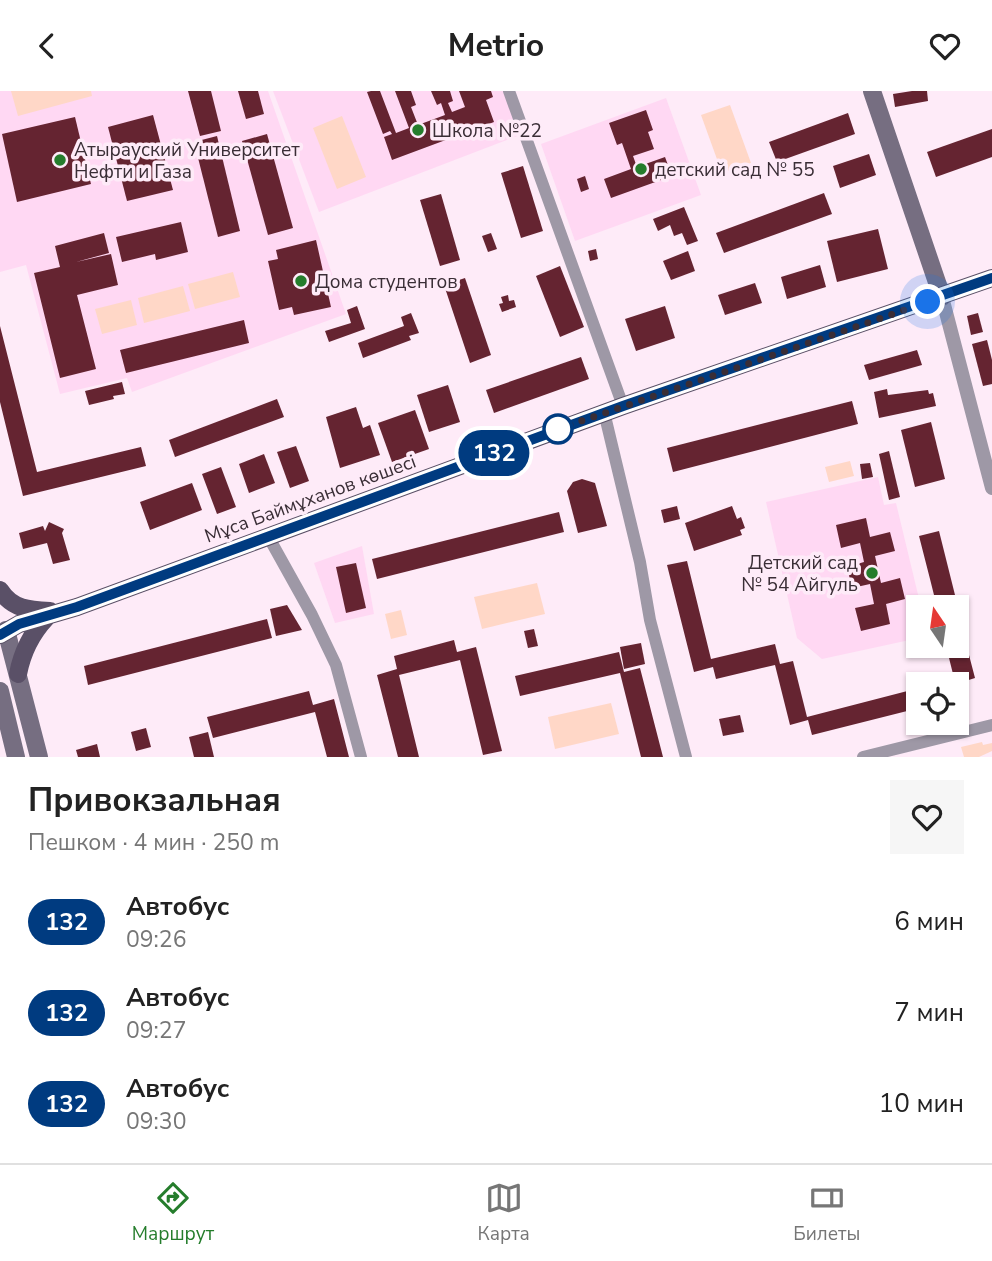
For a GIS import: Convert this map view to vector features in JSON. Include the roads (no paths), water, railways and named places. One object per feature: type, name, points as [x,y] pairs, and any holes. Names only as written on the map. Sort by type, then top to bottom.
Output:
[{"type":"main road","points":[[872,91],[942,297]]},
{"type":"main road","name":"Мұса Баймұханов көшесі","points":[[3,632],[604,412],[992,278]]},
{"type":"main road","points":[[0,590],[12,605],[23,609],[64,611]]},
{"type":"main road","points":[[0,602],[3,632],[18,674],[39,757]]},
{"type":"main road","points":[[18,674],[26,648],[37,627],[46,618]]},
{"type":"main road","points":[[0,691],[16,757]]},
{"type":"street","points":[[509,91],[623,406]]},
{"type":"street","points":[[942,297],[992,488]]},
{"type":"street","points":[[604,412],[640,562],[650,620],[686,757]]},
{"type":"street","points":[[268,536],[337,665],[361,757]]},
{"type":"street","points":[[863,757],[992,725]]},
{"type":"place","name":"Школа №22","points":[[418,130]]},
{"type":"place","name":"Атырауский Университет Нефти и Газа","points":[[60,160]]},
{"type":"place","name":"детский сад № 55","points":[[641,169]]},
{"type":"place","name":"Дома студентов","points":[[301,281]]},
{"type":"place","name":"Детский сад № 54 Айгуль","points":[[872,573]]}]
